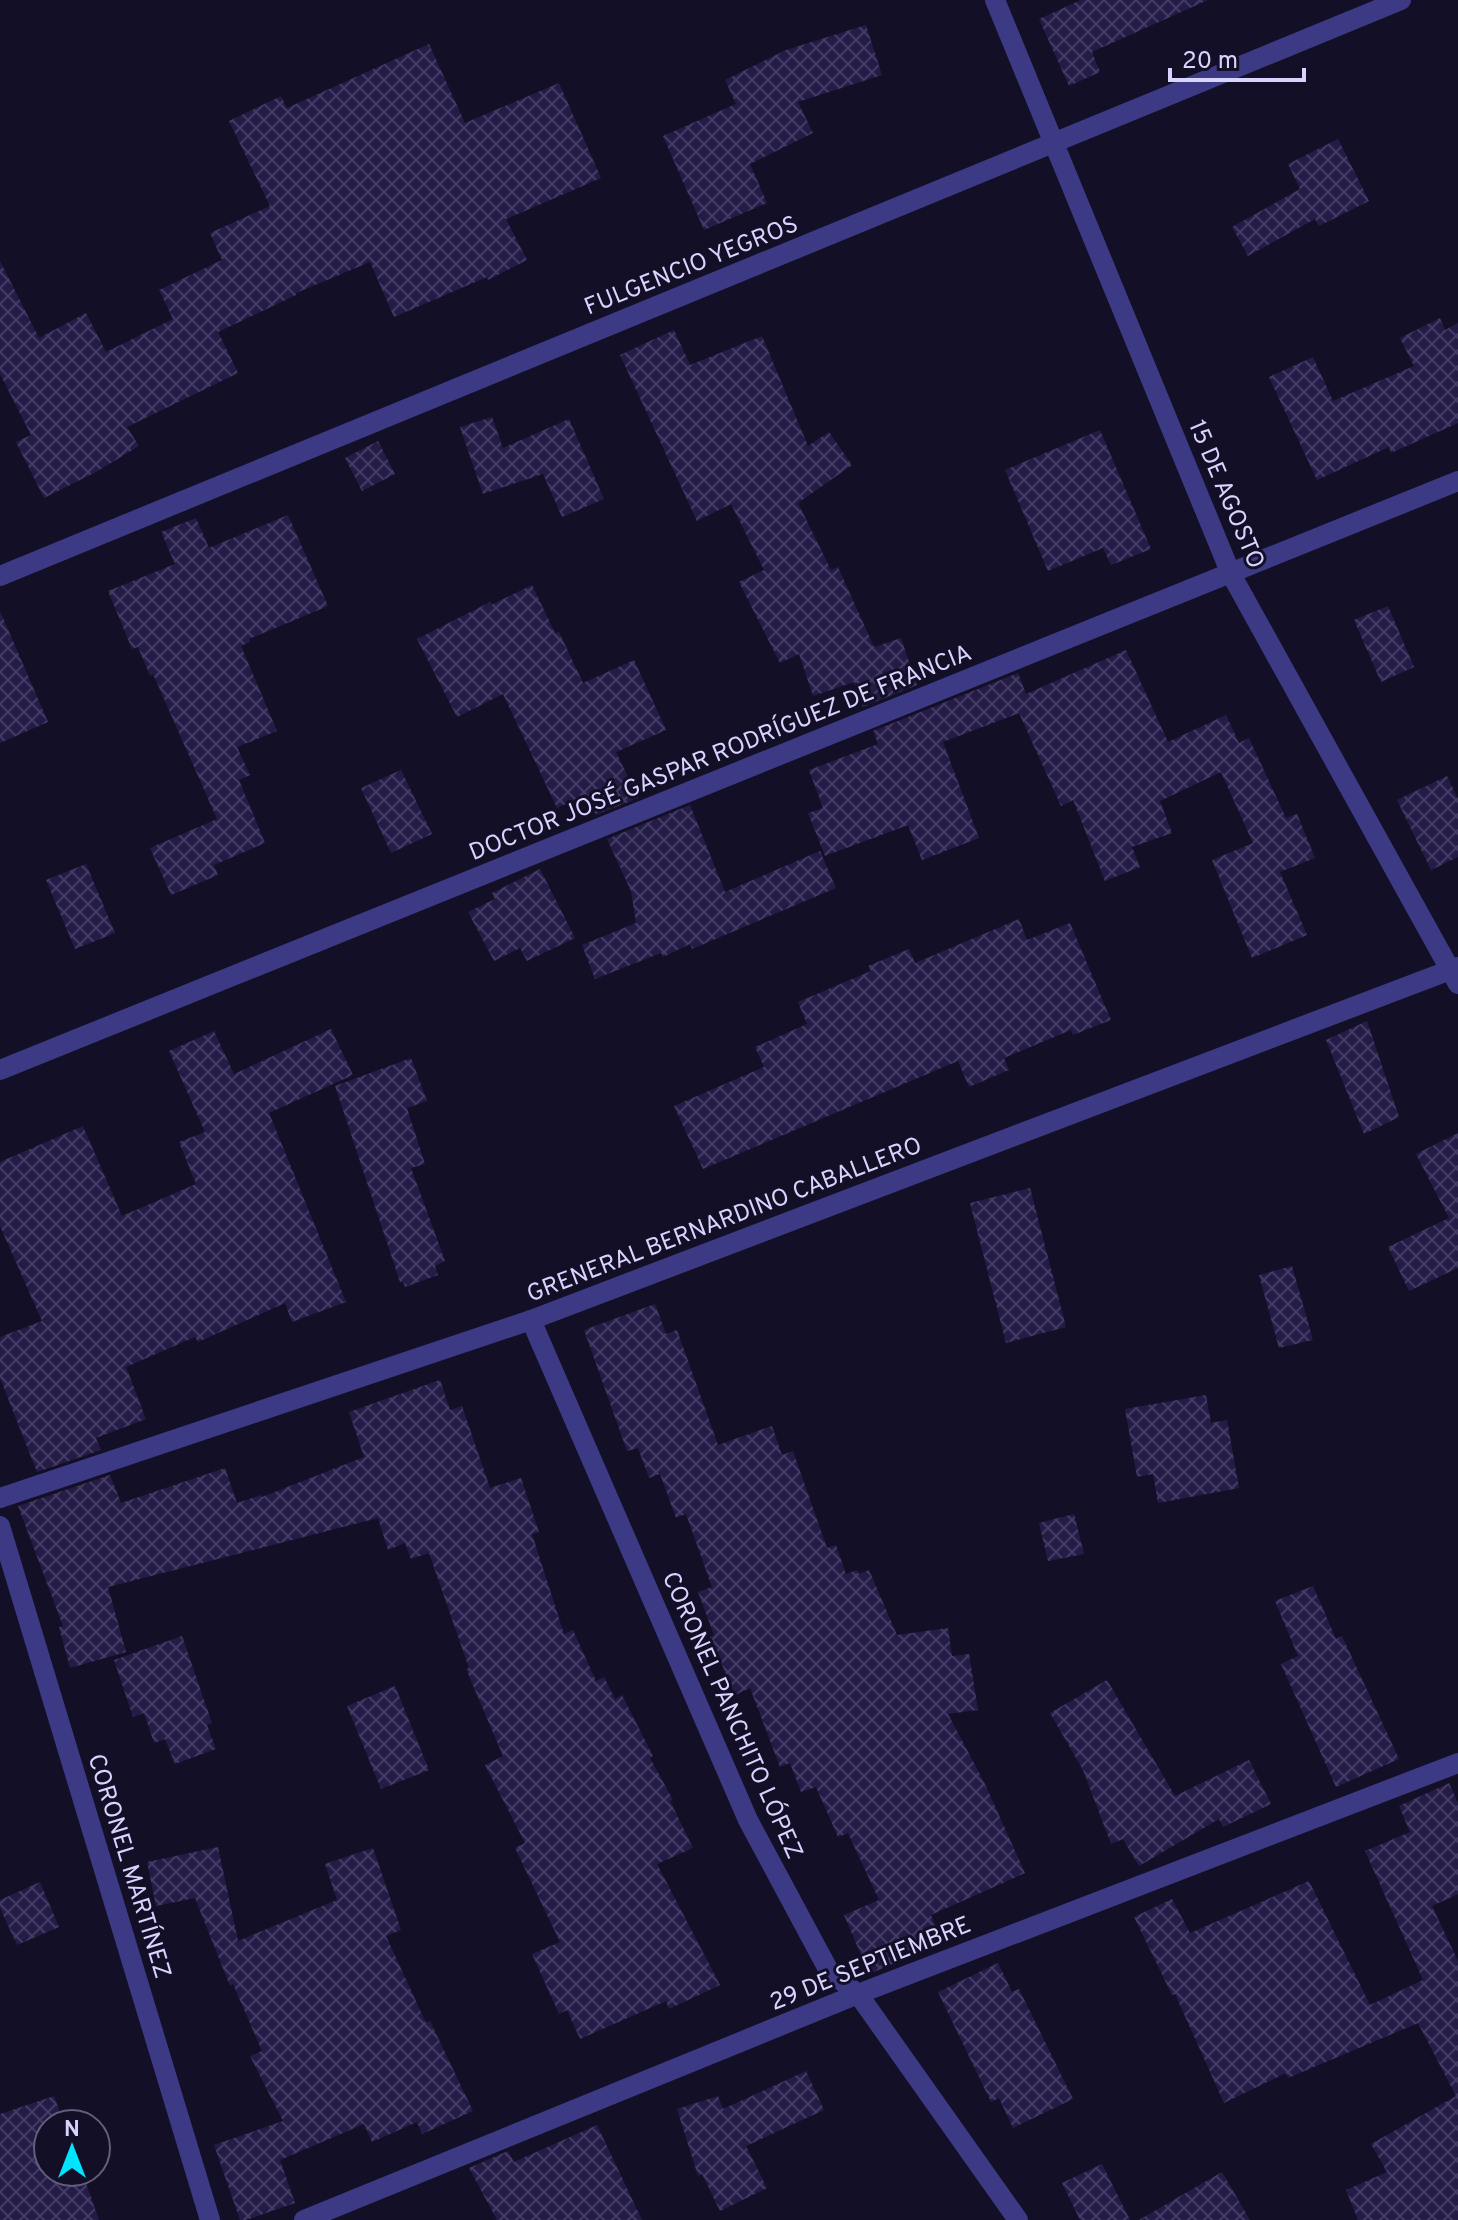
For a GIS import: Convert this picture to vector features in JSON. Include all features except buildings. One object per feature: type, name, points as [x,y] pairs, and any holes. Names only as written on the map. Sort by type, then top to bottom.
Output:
[{"type":"street","name":"15 DE AGOSTO","points":[[995,0],[1231,574],[1455,974]]},
{"type":"street","name":"FULGENCIO YEGROS","points":[[0,576],[1401,0]]},
{"type":"street","name":"DOCTOR JOSÉ GASPAR RODRÍGUEZ DE FRANCIA","points":[[0,1070],[1458,481]]},
{"type":"street","name":"GRENERAL BERNARDINO CABALLERO","points":[[0,1498],[531,1320],[1455,974]]},
{"type":"street","name":"CORONEL PANCHITO LÓPEZ","points":[[531,1320],[748,1820],[829,1971],[858,1994],[1018,2220]]},
{"type":"street","name":"CORONEL MARTÍNEZ","points":[[0,1526],[210,2220]]},
{"type":"street","name":"29 DE SEPTIEMBRE","points":[[304,2220],[858,1994],[1458,1763]]}]
